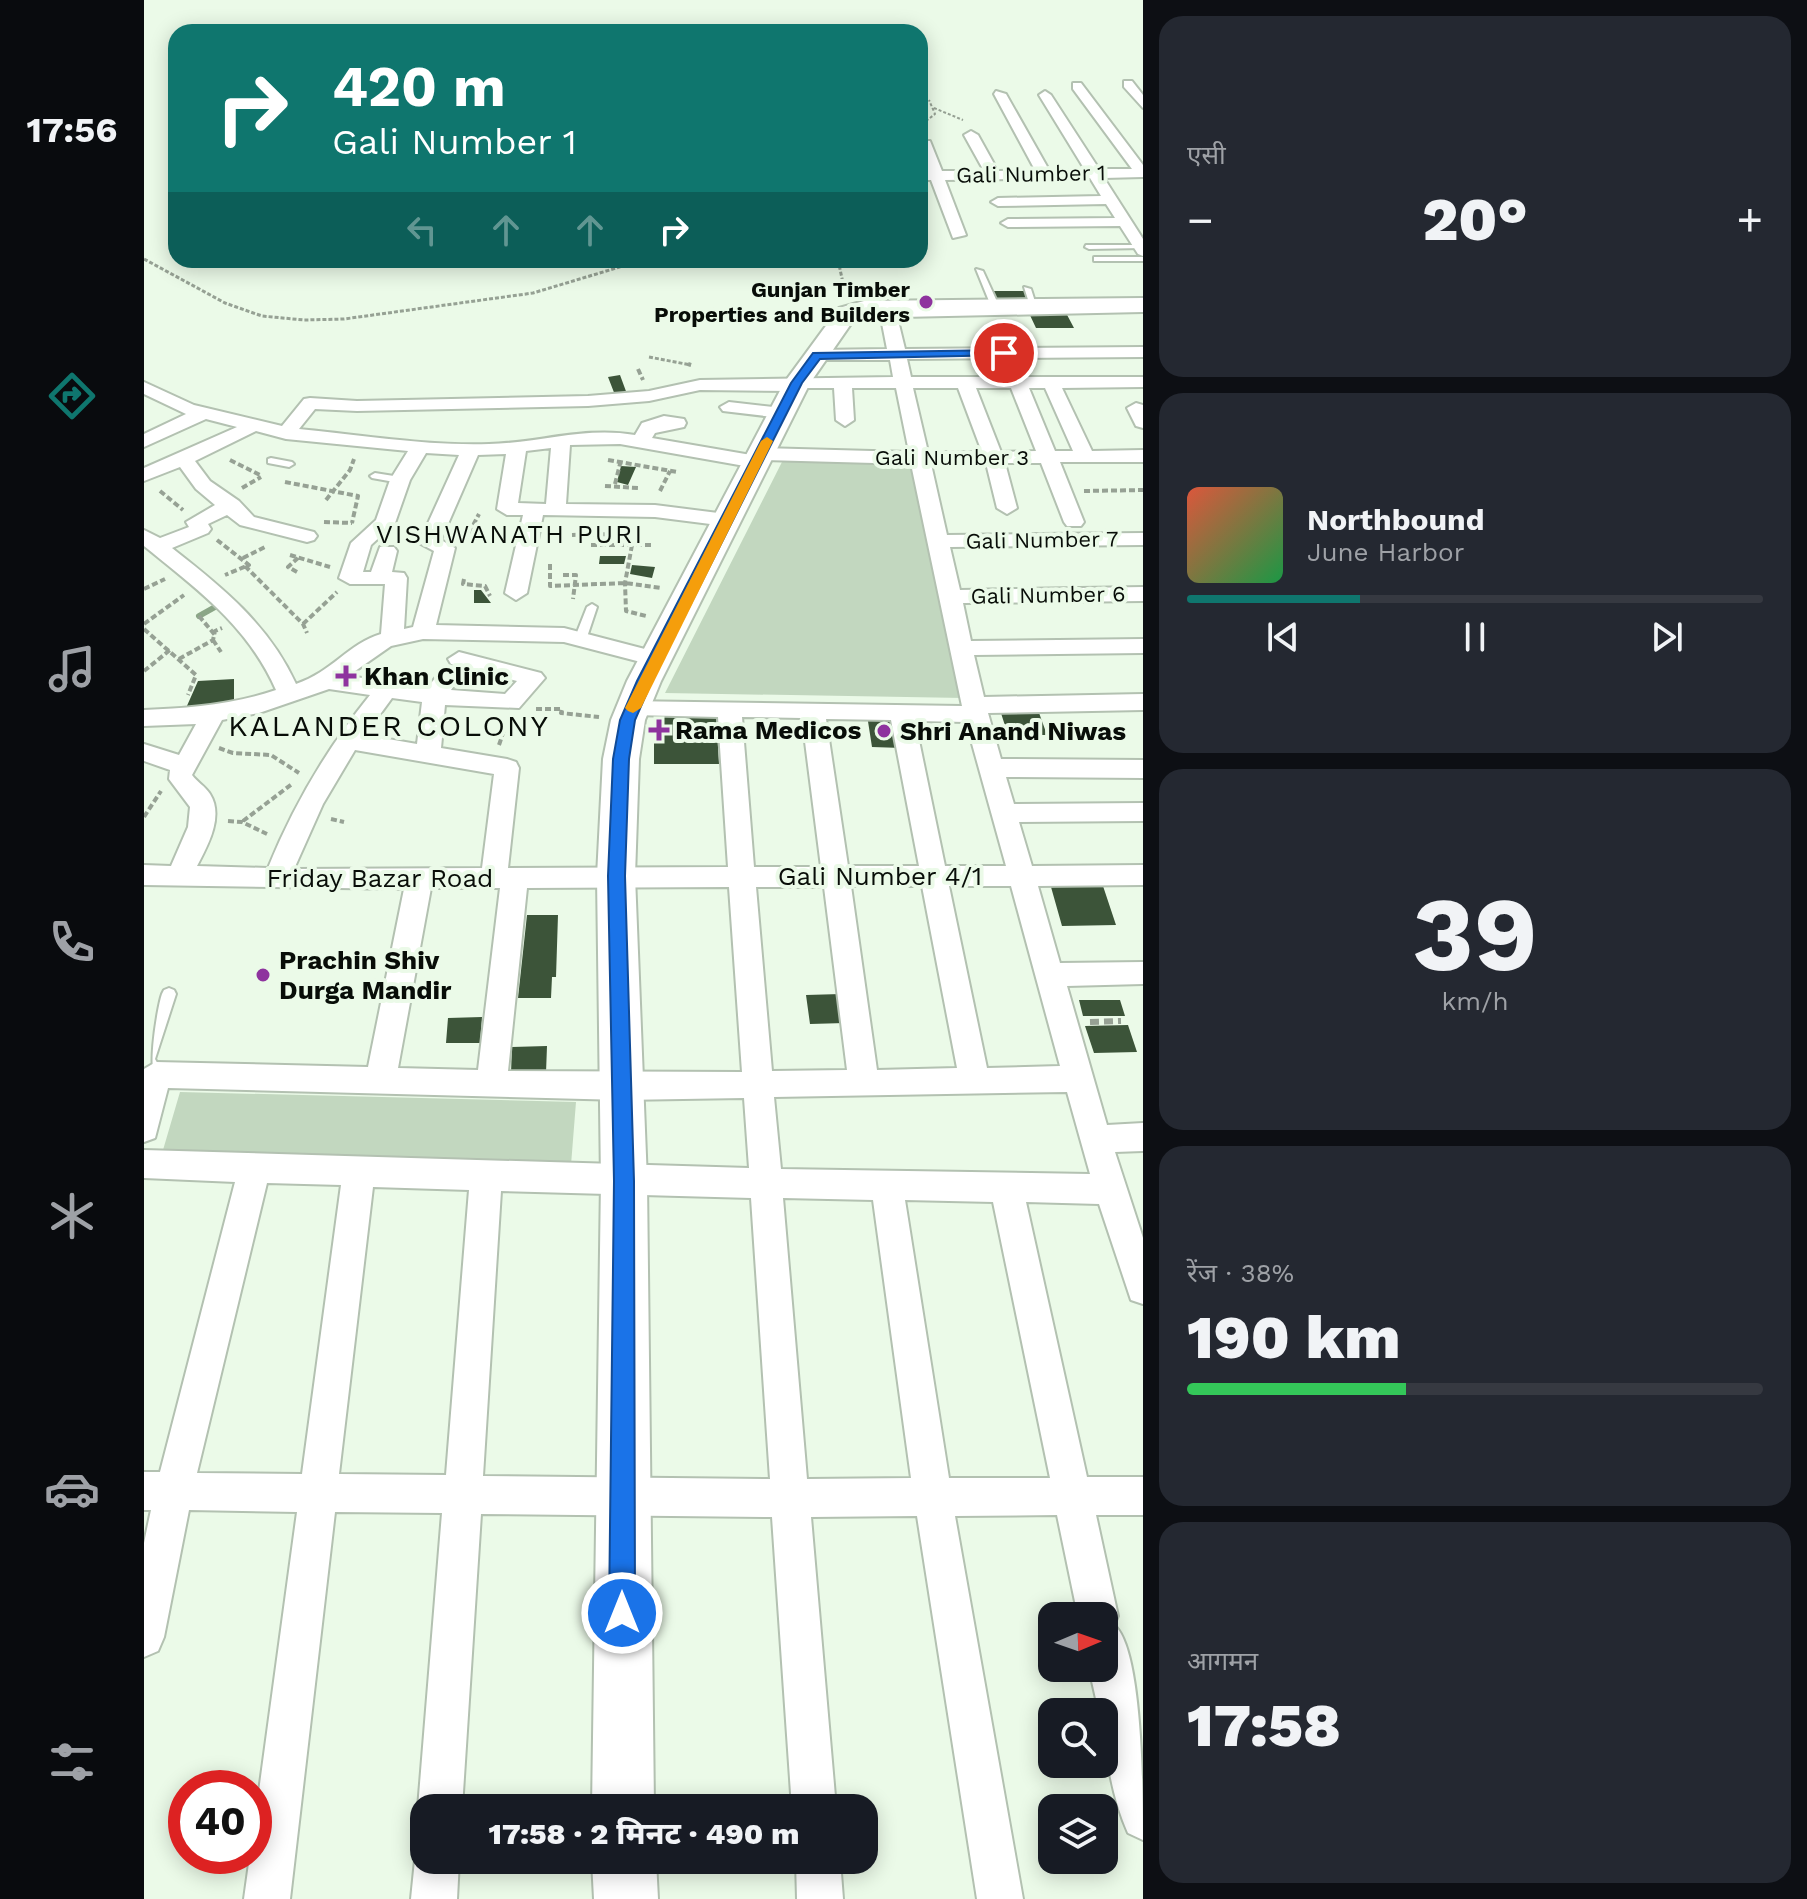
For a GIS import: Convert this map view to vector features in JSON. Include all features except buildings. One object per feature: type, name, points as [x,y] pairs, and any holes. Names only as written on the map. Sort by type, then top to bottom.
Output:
[{"type":"street","points":[[1128,84],[1143,104]]},
{"type":"street","points":[[1077,86],[1142,173]]},
{"type":"street","points":[[1000,94],[1044,174]]},
{"type":"street","points":[[1045,95],[1142,252]]},
{"type":"street","points":[[971,135],[993,174]]},
{"type":"street","points":[[928,152],[958,235]]},
{"type":"street","name":"Gali Number 1","points":[[928,176],[1142,173]]},
{"type":"street","points":[[998,202],[1112,200]]},
{"type":"street","points":[[1008,223],[1125,222]]},
{"type":"street","points":[[623,1794],[624,1181],[616,876],[621,759],[630,714],[793,382],[856,309],[995,306],[1031,298],[1143,305]]},
{"type":"street","points":[[887,308],[991,768],[1110,1189],[1142,1280]]},
{"type":"street","points":[[745,384],[793,382],[896,354],[1143,352]]},
{"type":"street","points":[[1004,353],[1021,383],[1074,522]]},
{"type":"street","points":[[793,382],[845,420]]},
{"type":"street","points":[[1051,382],[1085,457]]},
{"type":"street","points":[[423,632],[452,551],[429,543],[471,450],[503,429],[603,401],[745,384],[1143,382]]},
{"type":"street","points":[[965,383],[994,458],[1007,508]]},
{"type":"street","points":[[144,387],[203,413],[286,433],[471,450]]},
{"type":"street","points":[[642,440],[649,427],[659,427],[664,422],[682,417],[685,389]]},
{"type":"street","points":[[286,433],[310,403],[357,406],[503,429]]},
{"type":"street","points":[[352,439],[357,406]]},
{"type":"street","points":[[144,441],[203,413]]},
{"type":"street","points":[[145,474],[183,457],[225,444],[251,426]]},
{"type":"street","points":[[503,429],[507,509],[655,511],[726,520]]},
{"type":"street","name":"Gali Number 3","points":[[503,429],[561,442],[596,437],[642,440],[758,458],[1143,456]]},
{"type":"street","points":[[556,509],[561,442]]},
{"type":"street","points":[[392,638],[396,578],[350,578],[361,543],[385,523],[397,497],[400,480],[420,447]]},
{"type":"street","points":[[183,457],[203,485],[232,505],[247,521],[307,536]]},
{"type":"street","points":[[151,541],[199,525],[232,505]]},
{"type":"street","points":[[516,593],[534,509]]},
{"type":"street","name":"Gali Number 7","points":[[940,541],[1143,539]]},
{"type":"street","points":[[151,541],[243,618],[278,664],[288,692]]},
{"type":"street","points":[[379,579],[387,551]]},
{"type":"street","name":"Gali Number 6","points":[[952,597],[1143,594]]},
{"type":"street","points":[[328,681],[361,653],[392,638],[423,632],[564,635],[656,659]]},
{"type":"street","points":[[428,754],[434,696],[459,659],[484,634]]},
{"type":"street","points":[[963,648],[1143,646]]},
{"type":"street","points":[[154,720],[251,707],[328,681],[434,696],[511,702],[533,678],[459,659]]},
{"type":"street","points":[[277,879],[290,843],[346,740],[386,690]]},
{"type":"street","points":[[630,714],[729,709],[901,712],[1143,702]]},
{"type":"street","points":[[729,709],[739,876],[792,1498],[813,1794]]},
{"type":"street","points":[[813,710],[864,1083]]},
{"type":"street","points":[[901,712],[975,1081]]},
{"type":"street","points":[[179,877],[200,834],[200,798],[182,783],[183,765],[214,713]]},
{"type":"street","points":[[346,740],[507,768],[504,877],[491,1084]]},
{"type":"street","points":[[144,752],[183,765]]},
{"type":"street","points":[[991,768],[1143,769]]},
{"type":"street","points":[[1003,813],[1143,812]]},
{"type":"street","name":"Friday Bazar Road","points":[[144,875],[277,879],[616,876]]},
{"type":"street","name":"Gali Number 4/1","points":[[616,876],[1143,875]]},
{"type":"street","points":[[380,1081],[420,878]]},
{"type":"street","points":[[1052,975],[1143,973]]},
{"type":"street","points":[[144,1128],[156,1075],[622,1087],[1080,1079]]},
{"type":"street","points":[[1096,1139],[1143,1137]]},
{"type":"street","points":[[144,1164],[624,1181],[1110,1189]]},
{"type":"street","points":[[144,1637],[159,1491],[254,1169]]},
{"type":"street","points":[[267,1899],[359,1172]]},
{"type":"street","points":[[441,1794],[486,1177]]},
{"type":"street","points":[[887,1186],[933,1497],[1000,1899]]},
{"type":"street","points":[[1007,1189],[1095,1602]]},
{"type":"street","points":[[159,1491],[792,1498],[1143,1496]]},
{"type":"street","points":[[1113,1682],[1143,1818]]},
{"type":"street","points":[[434,1899],[436,1874]]},
{"type":"street","points":[[625,1874],[626,1899]]},
{"type":"street","points":[[819,1874],[820,1899]]},
{"type":"lane","points":[[1089,247],[1142,252]]},
{"type":"lane","points":[[1097,259],[1142,252]]},
{"type":"lane","points":[[979,271],[995,306]]},
{"type":"lane","points":[[271,461],[289,464]]},
{"type":"lane","points":[[375,476],[400,480]]},
{"type":"lane","points":[[580,640],[592,607]]},
{"type":"lane","points":[[156,1075],[147,1060],[169,994]]},
{"type":"path","points":[[928,119],[935,114],[929,100]]},
{"type":"path","points":[[934,108],[963,119],[971,135]]},
{"type":"path","points":[[144,259],[225,303],[262,316],[304,320],[344,319],[533,293],[616,268]]},
{"type":"path","points":[[326,500],[350,470],[352,439]]},
{"type":"path","points":[[230,459],[262,476],[358,496],[352,523],[344,533]]},
{"type":"path","points":[[615,484],[620,464]]},
{"type":"path","points":[[145,474],[247,566],[303,624],[307,633]]},
{"type":"path","points":[[1062,492],[1143,490]]},
{"type":"path","points":[[556,509],[545,560],[550,561],[550,586],[625,583],[682,607]]},
{"type":"path","points":[[479,514],[452,551],[465,555],[463,584],[485,586],[498,603],[484,634]]},
{"type":"path","points":[[341,521],[352,523]]},
{"type":"path","points":[[572,535],[612,534]]},
{"type":"path","points":[[591,545],[652,545]]},
{"type":"path","points":[[632,545],[625,583],[626,611],[682,607]]},
{"type":"path","points":[[297,572],[288,567],[298,558]]},
{"type":"path","points":[[563,575],[575,575],[574,566]]},
{"type":"path","points":[[303,624],[311,620],[350,578]]},
{"type":"path","points":[[154,720],[196,675],[144,626],[163,612],[160,609],[203,586]]},
{"type":"path","points":[[199,616],[221,652]]},
{"type":"path","points":[[179,659],[243,618]]},
{"type":"path","points":[[144,671],[170,650]]},
{"type":"path","points":[[511,702],[512,705],[541,709],[544,706],[562,709],[561,713],[630,714]]},
{"type":"path","points":[[198,741],[233,753],[271,755],[302,775],[242,822]]},
{"type":"path","points":[[200,818],[242,822],[279,841],[290,843]]},
{"type":"path","points":[[144,819],[151,821]]},
{"type":"green space","points":[[783,460],[916,466],[964,698],[665,693]]},
{"type":"green space","points":[[180,1092],[576,1102],[571,1165],[163,1150]]},
{"type":"waterway","points":[[199,616],[224,602]]},
{"type":"slow traffic","points":[[633,708],[767,441]]},
{"type":"place","name":"Gunjan Timber Properties and Builders","points":[[926,302]]},
{"type":"place","name":"Khan Clinic","points":[[346,676]]},
{"type":"place","name":"Rama Medicos","points":[[659,730]]},
{"type":"place","name":"Shri Anand Niwas","points":[[884,731]]},
{"type":"place","name":"Prachin Shiv Durga Mandir","points":[[263,975]]},
{"type":"district","name":"VISHWANATH PURI","points":[[510,534]]},
{"type":"district","name":"KALANDER COLONY","points":[[389,725]]},
{"type":"route","points":[[622,1613],[624,1181],[616,876],[621,759],[628,720],[644,681],[797,383],[817,355],[1004,353]]}]
